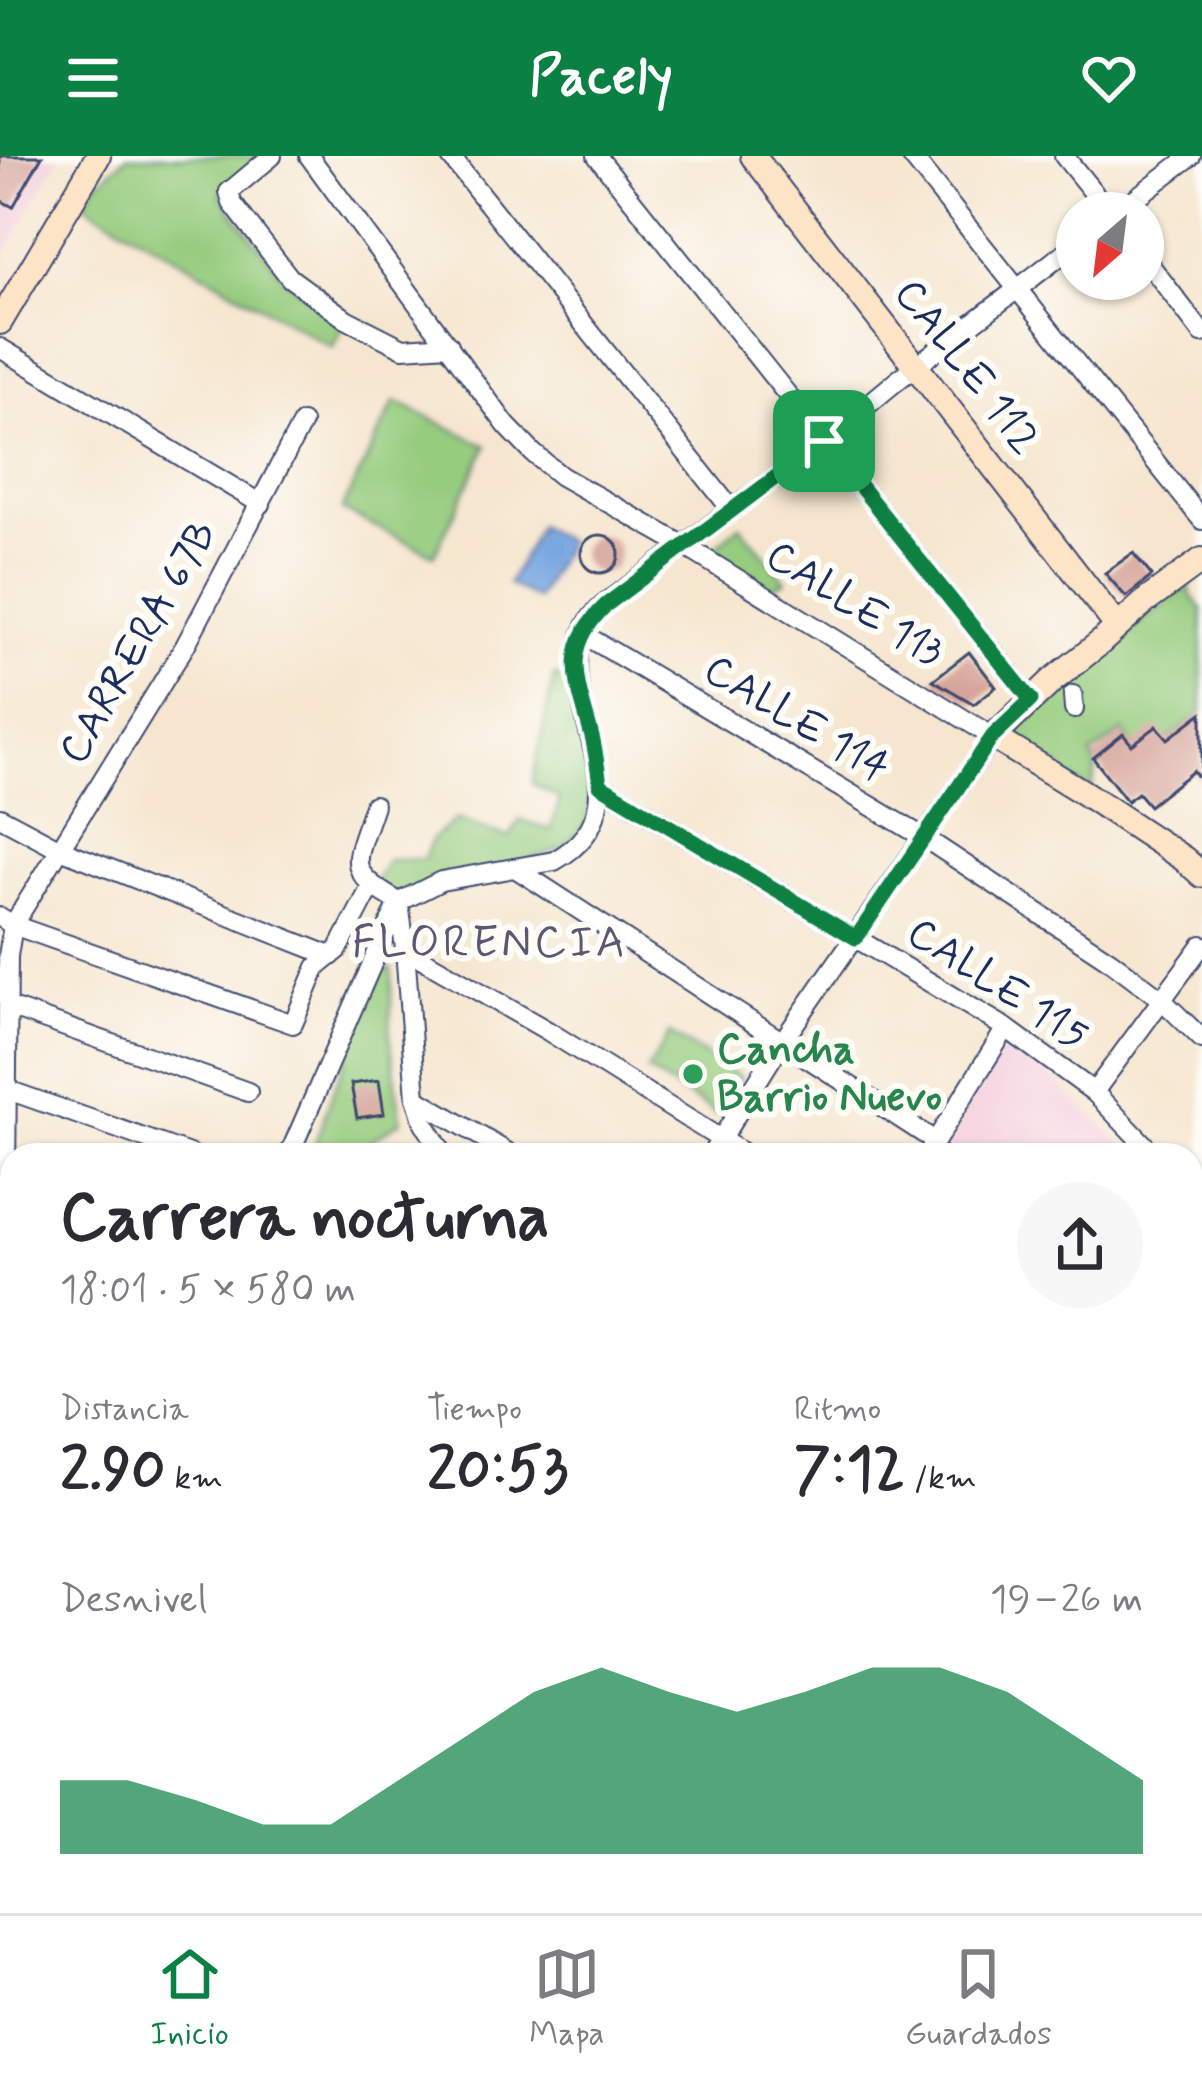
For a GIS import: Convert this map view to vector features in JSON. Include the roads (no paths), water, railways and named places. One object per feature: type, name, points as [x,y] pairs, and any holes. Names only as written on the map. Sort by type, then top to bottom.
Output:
[{"type":"street","points":[[272,156],[229,191],[232,203],[290,278],[346,319],[403,348],[449,345]]},
{"type":"street","name":"CALLE 113","points":[[309,156],[507,426],[533,454],[561,476],[683,544],[1081,791],[1202,874]]},
{"type":"street","points":[[450,156],[731,508]]},
{"type":"street","points":[[597,156],[1031,700]]},
{"type":"street","name":"CALLE 112","points":[[753,156],[1117,626]]},
{"type":"street","points":[[911,156],[1202,520]]},
{"type":"street","points":[[1064,156],[1095,192]]},
{"type":"street","points":[[1142,192],[1191,156]]},
{"type":"street","points":[[0,322],[98,157]]},
{"type":"street","points":[[294,1143],[399,902],[441,881],[554,860],[571,852],[587,833],[600,785],[578,684],[577,648],[587,623],[1056,259]]},
{"type":"street","points":[[1164,283],[1202,333]]},
{"type":"street","points":[[0,348],[261,504]]},
{"type":"street","name":"CARRERA 67B","points":[[9,1143],[7,921],[60,849],[185,646],[302,423]]},
{"type":"street","points":[[718,1143],[993,736],[1117,626],[1202,560]]},
{"type":"street","name":"CALLE 114","points":[[583,634],[922,837],[1111,961],[1161,999],[1202,1040]]},
{"type":"street","name":"CALLE 115","points":[[600,785],[1006,1028],[1094,1092],[1143,1143]]},
{"type":"street","points":[[374,805],[356,859],[365,881],[399,902]]},
{"type":"street","points":[[0,817],[60,849],[331,956]]},
{"type":"street","points":[[515,868],[782,1042],[924,1143]]},
{"type":"street","points":[[7,921],[293,1024],[317,967],[338,950],[365,881]]},
{"type":"street","points":[[399,902],[416,1098],[436,1143]]},
{"type":"street","points":[[1094,1092],[1202,945]]},
{"type":"street","points":[[405,949],[548,1031],[709,1143]]},
{"type":"street","points":[[9,1007],[248,1092]]},
{"type":"street","points":[[934,1143],[1006,1028]]},
{"type":"street","points":[[8,1090],[158,1143]]},
{"type":"street","points":[[416,1098],[492,1143]]},
{"type":"water","points":[[539,526],[567,542],[537,599],[508,584]]},
{"type":"place","name":"Cancha Barrio Nuevo","points":[[693,1074]]},
{"type":"district","name":"FLORENCIA","points":[[490,943]]}]
